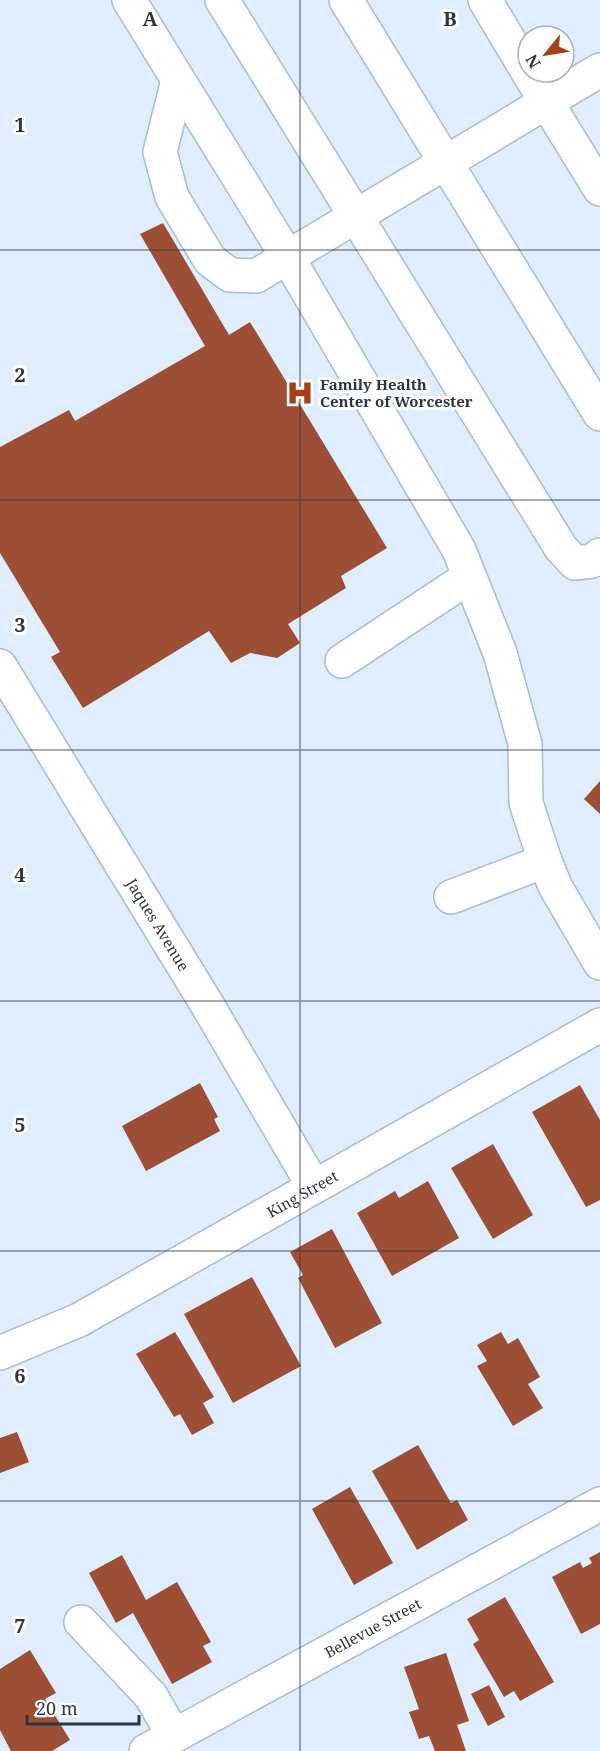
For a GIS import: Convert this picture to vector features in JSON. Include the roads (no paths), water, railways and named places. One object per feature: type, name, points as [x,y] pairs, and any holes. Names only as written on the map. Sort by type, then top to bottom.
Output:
[{"type":"street","points":[[129,0],[287,256],[459,550],[501,653],[525,744],[526,803],[545,861],[555,886],[600,963]]},
{"type":"street","points":[[222,0],[561,548],[575,562],[592,561],[600,555]]},
{"type":"street","points":[[346,0],[600,414]]},
{"type":"street","points":[[484,0],[516,52]]},
{"type":"street","points":[[178,80],[160,152],[172,197],[210,260],[230,275],[256,276],[600,70]]},
{"type":"street","points":[[535,84],[600,189]]},
{"type":"street","points":[[342,662],[469,577]]},
{"type":"street","name":"Jaques Avenue","points":[[0,666],[220,1026],[313,1185]]},
{"type":"street","points":[[451,897],[545,861]]},
{"type":"street","name":"King Street","points":[[0,1353],[79,1320],[313,1185],[448,1112],[600,1025]]},
{"type":"street","name":"Bellevue Street","points":[[160,1743],[600,1504]]},
{"type":"street","points":[[81,1622],[151,1696],[160,1743]]},
{"type":"place","name":"Family Health Center of Worcester","points":[[300,393]]}]
